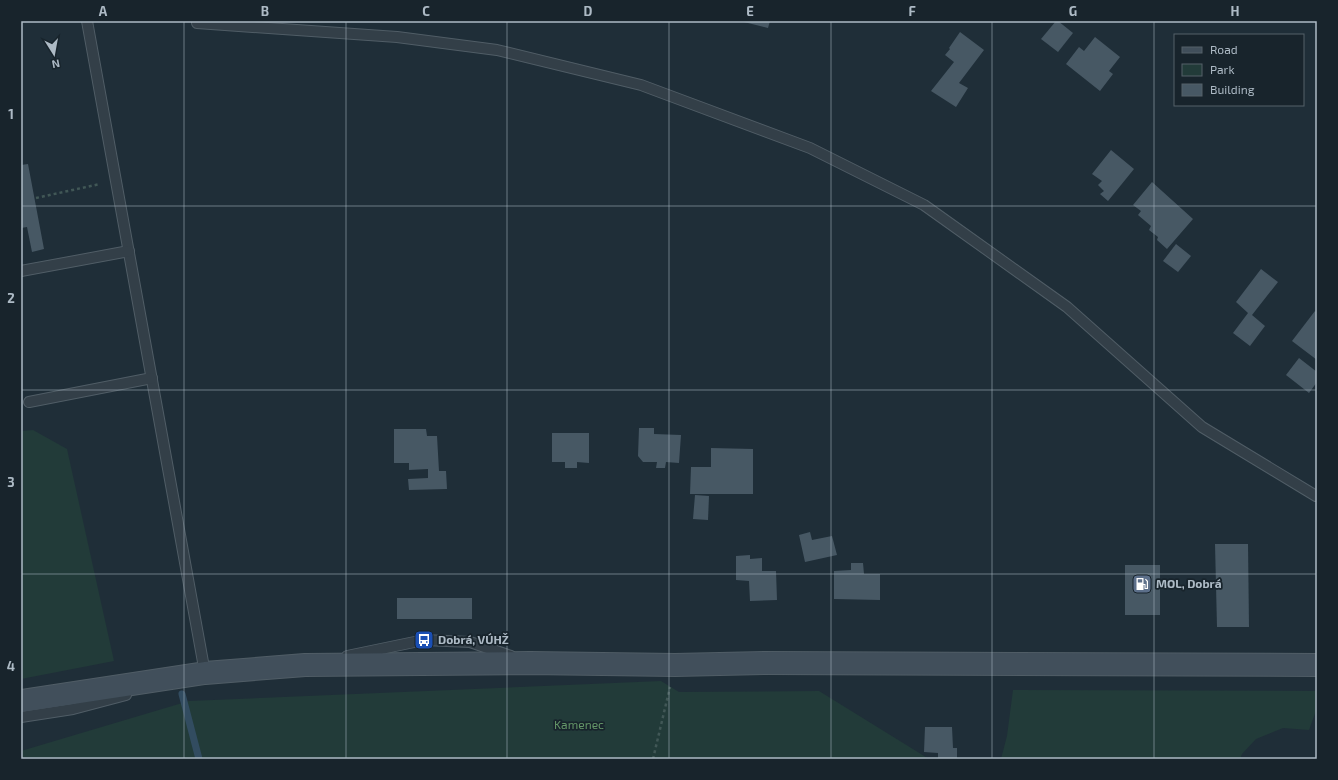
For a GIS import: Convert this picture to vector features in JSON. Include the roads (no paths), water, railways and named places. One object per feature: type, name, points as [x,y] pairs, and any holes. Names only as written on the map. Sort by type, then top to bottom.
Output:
[{"type":"main road","points":[[21,701],[205,673],[305,665],[530,663],[675,665],[767,663],[1317,665]]},
{"type":"lane","points":[[21,717],[73,709],[205,673],[87,21]]},
{"type":"lane","points":[[197,23],[397,37],[497,50],[641,85],[810,148],[924,205],[1067,307],[1202,427],[1316,496]]},
{"type":"lane","points":[[21,271],[129,252]]},
{"type":"lane","points":[[29,402],[152,378]]},
{"type":"waterway","points":[[182,694],[199,759]]},
{"type":"place","name":"MOL, Dobrá","points":[[1142,584]]},
{"type":"place","name":"Dobrá, VÚHŽ","points":[[424,640]]},
{"type":"park label","name":"Kamenec","points":[[579,725]]}]
